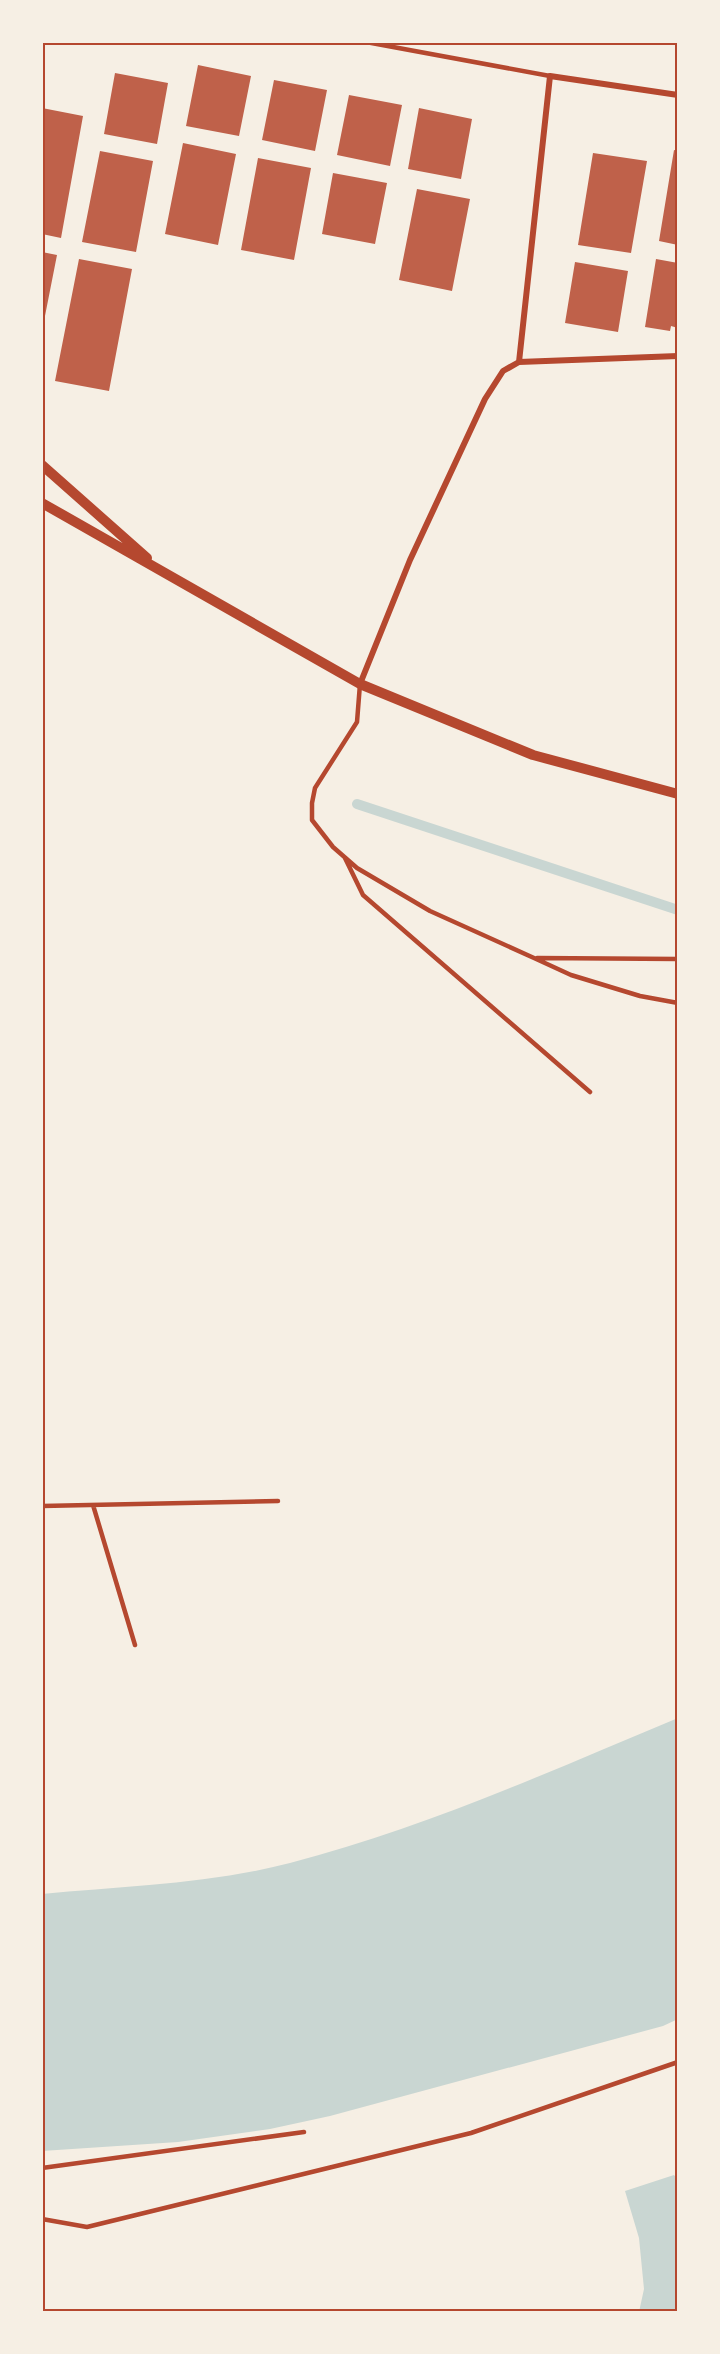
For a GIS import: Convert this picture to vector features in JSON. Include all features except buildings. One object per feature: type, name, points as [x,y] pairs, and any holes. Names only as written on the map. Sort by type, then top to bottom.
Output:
[{"type":"street","points":[[519,362],[550,76],[678,95]]},
{"type":"street","points":[[360,684],[410,560],[485,399],[503,371],[519,362],[678,356]]},
{"type":"street","points":[[42,465],[165,574]]},
{"type":"street","points":[[42,503],[360,684],[533,755],[678,794]]},
{"type":"lane","points":[[366,42],[550,76]]},
{"type":"lane","points":[[360,684],[357,722],[315,788],[312,803],[312,820],[333,847],[357,868],[430,911],[571,975],[640,996],[678,1003]]},
{"type":"lane","points":[[343,856],[363,895],[590,1092]]},
{"type":"lane","points":[[534,958],[678,959]]},
{"type":"lane","points":[[42,1506],[278,1501]]},
{"type":"lane","points":[[93,1505],[135,1645]]},
{"type":"lane","points":[[42,2218],[87,2227],[471,2133],[678,2062]]},
{"type":"lane","points":[[42,2168],[304,2132]]},
{"type":"shaded area","points":[[678,1718],[678,2019],[663,2026],[330,2116],[270,2129],[178,2142],[42,2151],[42,1894],[198,1880],[290,1863],[438,1816]]},
{"type":"shaded area","points":[[674,2175],[678,2180],[678,2312],[639,2312],[644,2289],[639,2238],[625,2191]]},
{"type":"waterway","points":[[357,804],[678,910]]}]
